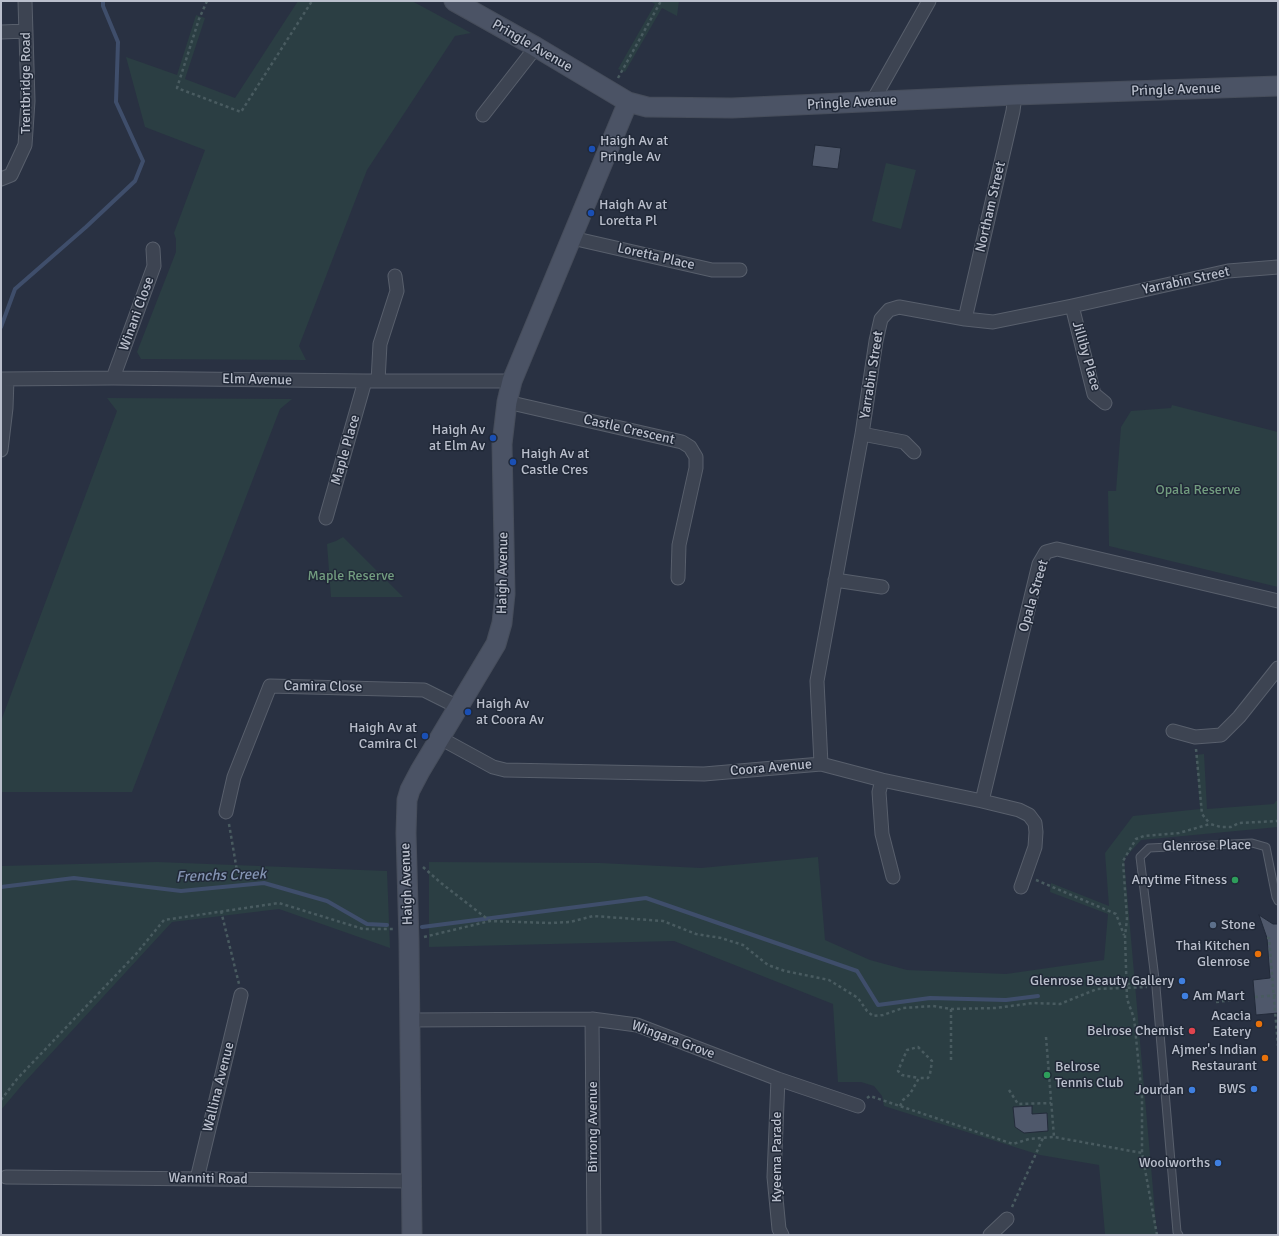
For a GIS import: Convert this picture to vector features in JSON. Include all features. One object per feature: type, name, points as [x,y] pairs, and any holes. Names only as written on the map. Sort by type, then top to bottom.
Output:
[{"type":"street","name":"Trentbridge Road","points":[[1,179],[11,175],[25,145],[28,101],[25,1]]},
{"type":"street","name":"Pringle Avenue","points":[[454,1],[536,47],[628,102],[647,107],[732,108],[1015,95],[1278,86]]},
{"type":"street","points":[[872,102],[929,1]]},
{"type":"street","points":[[1,32],[26,31]]},
{"type":"street","points":[[483,114],[536,47]]},
{"type":"street","name":"Northam Street","points":[[965,319],[1013,110],[1015,95]]},
{"type":"street","name":"Haigh Avenue","points":[[412,1235],[409,935],[406,833],[407,800],[410,790],[496,644],[502,623],[505,594],[502,444],[506,402],[512,381],[628,102]]},
{"type":"street","name":"Loretta Place","points":[[572,238],[712,270],[740,270]]},
{"type":"street","name":"Winani Close","points":[[113,378],[154,266],[153,249]]},
{"type":"street","name":"Yarrabin Street","points":[[821,764],[817,681],[862,434],[876,341],[881,319],[889,310],[899,307],[965,319],[993,322],[1228,271],[1278,267]]},
{"type":"street","name":"Maple Place","points":[[326,518],[372,381],[380,344],[397,291],[395,276]]},
{"type":"street","name":"Jilliby Place","points":[[1072,306],[1094,394],[1105,403]]},
{"type":"street","name":"Elm Avenue","points":[[4,379],[113,378],[512,381]]},
{"type":"street","points":[[1,450],[6,408],[4,379]]},
{"type":"street","name":"Castle Crescent","points":[[506,402],[682,442],[690,446],[696,457],[696,468],[678,545],[678,578]]},
{"type":"street","points":[[862,434],[904,442],[914,452]]},
{"type":"street","name":"Opala Street","points":[[982,801],[1040,564],[1046,552],[1057,549],[1278,601]]},
{"type":"street","points":[[835,580],[882,587]]},
{"type":"street","points":[[1173,731],[1195,737],[1221,735],[1278,668]]},
{"type":"street","name":"Camira Close","points":[[226,812],[234,777],[270,686],[424,690],[458,707]]},
{"type":"street","name":"Coora Avenue","points":[[440,738],[493,767],[505,770],[704,774],[821,764],[882,780],[1019,810],[1029,815],[1035,823],[1036,832],[1035,847],[1023,881]]},
{"type":"street","points":[[882,780],[879,792],[882,834],[893,878]]},
{"type":"street","name":"Wallina Avenue","points":[[197,1179],[241,995]]},
{"type":"street","name":"Wingara Grove","points":[[409,1020],[592,1019],[637,1025],[778,1079],[858,1106]]},
{"type":"street","name":"Birrong Avenue","points":[[592,1019],[594,1235]]},
{"type":"street","name":"Kyeema Parade","points":[[778,1079],[774,1177],[779,1229],[782,1235]]},
{"type":"street","name":"Wanniti Road","points":[[6,1177],[411,1182]]},
{"type":"street","points":[[990,1235],[1007,1219]]},
{"type":"lane","name":"Glenrose Place","points":[[1179,1235],[1177,1232],[1156,987],[1140,857],[1149,848],[1217,848],[1252,843],[1266,847],[1278,901]]},
{"type":"path","points":[[207,1],[177,88],[241,112],[312,1]]},
{"type":"path","points":[[618,78],[661,1]]},
{"type":"path","points":[[1195,737],[1202,814],[1210,824]]},
{"type":"path","points":[[226,812],[237,871]]},
{"type":"path","points":[[423,867],[490,921]]},
{"type":"path","points":[[1023,881],[1116,914],[1125,936],[1128,999],[1134,1018],[1142,1097],[1142,1153],[1157,1235]]},
{"type":"path","points":[[1,1100],[17,1079],[136,954],[164,920],[279,903],[363,929],[409,935],[490,921],[550,923],[570,922],[592,916],[663,921],[696,934],[721,938],[743,945],[768,965],[785,971],[829,980],[858,998],[867,1011],[873,1016],[883,1015],[903,1008],[933,1006],[951,1009],[996,1008],[1033,1003],[1060,1004],[1098,989],[1156,987]]},
{"type":"path","points":[[222,912],[241,995]]},
{"type":"path","points":[[1267,938],[1269,938],[1278,1046]]},
{"type":"path","points":[[1127,984],[1141,984]]},
{"type":"path","points":[[1255,997],[1278,994]]},
{"type":"path","points":[[1216,998],[1240,995]]},
{"type":"path","points":[[1216,1002],[1241,1000]]},
{"type":"path","points":[[951,1009],[951,1060]]},
{"type":"path","points":[[1046,1038],[1054,1137]]},
{"type":"path","points":[[918,1047],[932,1061],[928,1078],[919,1078],[902,1075],[898,1071],[907,1050],[918,1047]]},
{"type":"path","points":[[900,1106],[903,1100],[910,1094],[919,1078]]},
{"type":"path","points":[[1009,1090],[1018,1104],[1051,1103]]},
{"type":"path","points":[[858,1106],[870,1096],[1013,1144],[1030,1139],[1054,1137],[1142,1153]]},
{"type":"path","points":[[1007,1219],[1043,1138]]},
{"type":"green space","points":[[298,1],[412,1],[471,33],[455,36],[367,170],[299,346],[306,360],[141,359],[137,352],[176,252],[176,239],[174,233],[205,150],[145,127],[126,57],[177,75],[196,15],[205,18],[185,79],[235,98]]},
{"type":"green space","points":[[650,1],[679,1],[677,16],[662,8],[625,72],[618,69],[655,4]]},
{"type":"green space","points":[[886,163],[916,170],[901,229],[872,221]]},
{"type":"green space","points":[[107,398],[292,399],[280,409],[132,792],[1,792],[1,721],[117,411]]},
{"type":"green space","name":"Opala Reserve","points":[[1172,405],[1278,432],[1278,587],[1109,546],[1108,491],[1116,491],[1121,427],[1131,411],[1171,408]]},
{"type":"green space","name":"Maple Reserve","points":[[343,537],[403,597],[331,597],[327,544]]},
{"type":"green space","points":[[1204,754],[1207,809],[1274,804],[1278,801],[1278,827],[1141,840],[1124,859],[1157,1235],[1105,1234],[1099,1165],[1040,1155],[884,1106],[882,1096],[874,1086],[861,1082],[838,1082],[833,1004],[674,941],[429,947],[429,862],[600,863],[701,868],[818,857],[825,940],[870,960],[907,970],[1006,974],[1104,960],[1108,914],[1050,892],[1051,883],[1109,906],[1105,853],[1133,816],[1200,809],[1196,755]]},
{"type":"green space","points":[[157,862],[387,871],[390,948],[279,909],[172,922],[22,1085],[1,1110],[1,866]]},
{"type":"building","points":[[815,145],[841,148],[838,169],[812,166]]},
{"type":"building","points":[[1259,915],[1273,924],[1278,924],[1278,1013],[1256,1015],[1253,980],[1270,978],[1267,938]]},
{"type":"building","points":[[1032,1106],[1032,1114],[1047,1113],[1048,1131],[1024,1133],[1015,1127],[1013,1107]]},
{"type":"waterway","points":[[1,327],[15,289],[86,227],[135,181],[143,161],[116,102],[118,42],[103,6],[103,1]]},
{"type":"waterway","name":"Frenchs Creek","points":[[1,887],[74,878],[181,891],[264,883],[327,901],[367,924],[387,925]]},
{"type":"waterway","points":[[422,927],[646,898],[857,971],[878,1005],[930,998],[1006,1000],[1038,996]]},
{"type":"place","name":"Haigh Av at Pringle Av","points":[[592,149]]},
{"type":"place","name":"Haigh Av at Loretta Pl","points":[[591,213]]},
{"type":"place","name":"Haigh Av at Elm Av","points":[[493,438]]},
{"type":"place","name":"Haigh Av at Castle Cres","points":[[513,462]]},
{"type":"place","name":"Haigh Av at Coora Av","points":[[468,712]]},
{"type":"place","name":"Haigh Av at Camira Cl","points":[[425,736]]},
{"type":"place","name":"Anytime Fitness","points":[[1235,880]]},
{"type":"place","name":"Stone","points":[[1213,925]]},
{"type":"place","name":"Thai Kitchen Glenrose","points":[[1258,954]]},
{"type":"place","name":"Glenrose Beauty Gallery","points":[[1182,981]]},
{"type":"place","name":"Am Mart","points":[[1185,996]]},
{"type":"place","name":"Acacia Eatery","points":[[1259,1024]]},
{"type":"place","name":"Belrose Chemist","points":[[1192,1031]]},
{"type":"place","name":"Ajmer's Indian Restaurant","points":[[1265,1058]]},
{"type":"place","name":"Belrose Tennis Club","points":[[1047,1075]]},
{"type":"place","name":"BWS","points":[[1254,1089]]},
{"type":"place","name":"Jourdan","points":[[1192,1090]]},
{"type":"place","name":"Woolworths","points":[[1218,1163]]}]
